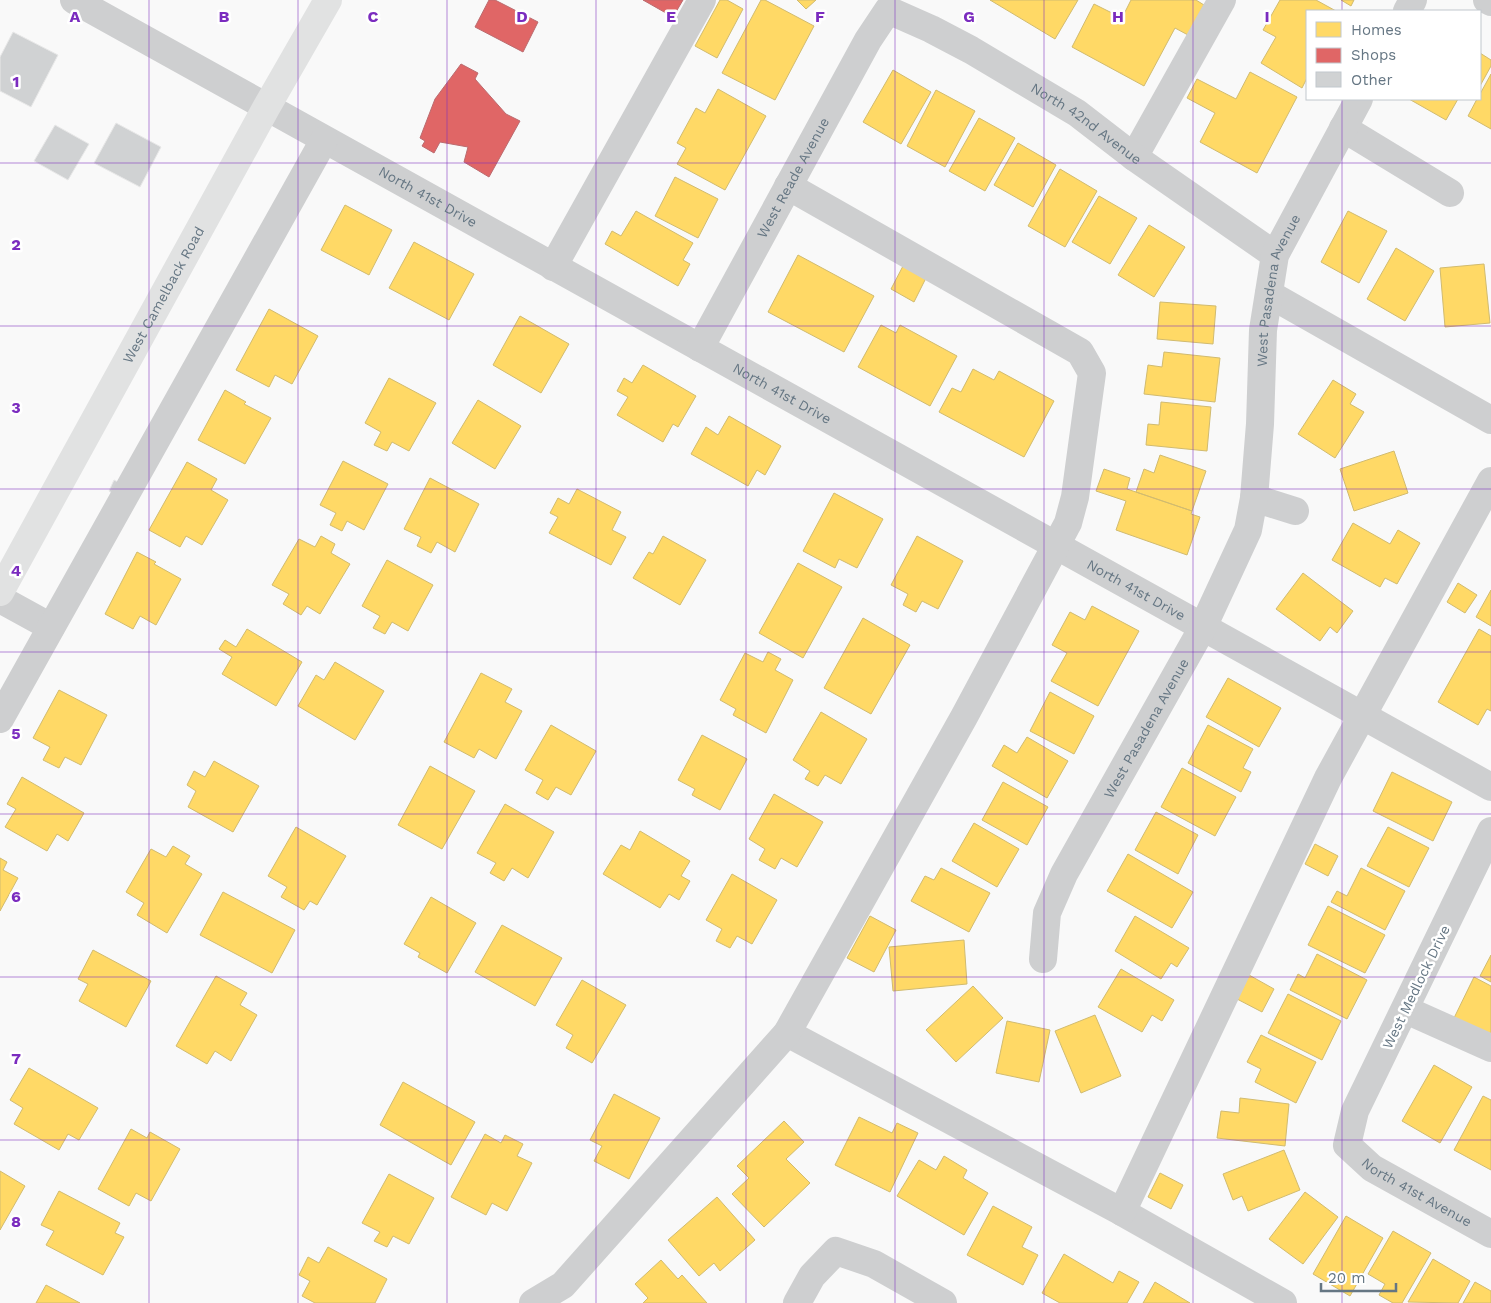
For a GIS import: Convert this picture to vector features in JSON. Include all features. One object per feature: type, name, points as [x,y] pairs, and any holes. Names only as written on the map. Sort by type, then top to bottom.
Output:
[{"type":"main road","name":"West Camelback Road","points":[[0,592],[266,108],[328,0]]},
{"type":"street","name":"North 41st Drive","points":[[74,0],[1491,787]]},
{"type":"street","points":[[553,267],[702,0]]},
{"type":"street","points":[[1134,157],[1222,0]]},
{"type":"street","points":[[1487,0],[1491,2]]},
{"type":"street","name":"North 42nd Avenue","points":[[888,10],[931,29],[1068,108],[1134,157],[1276,255]]},
{"type":"street","name":"West Reade Avenue","points":[[700,348],[868,40],[888,10]]},
{"type":"street","name":"West Pasadena Avenue","points":[[1043,959],[1047,914],[1064,874],[1203,627],[1248,530],[1254,498],[1260,424],[1263,330],[1276,255],[1357,100]]},
{"type":"street","points":[[1342,128],[1450,193]]},
{"type":"street","points":[[0,719],[324,140]]},
{"type":"street","points":[[533,1303],[563,1285],[787,1033],[964,716],[1056,546],[1068,523],[1075,497],[1092,373],[1080,352],[788,186]]},
{"type":"street","points":[[1269,294],[1491,420]]},
{"type":"street","points":[[1122,1212],[1328,778],[1491,481]]},
{"type":"street","points":[[1254,498],[1295,511]]},
{"type":"street","points":[[0,599],[51,627]]},
{"type":"street","name":"West Medlock Drive","points":[[1347,1146],[1355,1111],[1406,1010],[1491,831]]},
{"type":"street","points":[[1406,1010],[1491,1048]]},
{"type":"street","points":[[787,1033],[1122,1212],[1283,1303]]},
{"type":"street","name":"North 41st Avenue","points":[[1347,1146],[1372,1168],[1491,1234]]},
{"type":"street","points":[[797,1303],[812,1276],[836,1251],[874,1264],[943,1303]]},
{"type":"building: Homes","points":[[720,0],[727,0],[743,9],[717,58],[695,46]]},
{"type":"building: Homes","points":[[761,0],[765,0],[814,26],[775,100],[722,73]]},
{"type":"building: Homes","points":[[797,0],[816,0],[806,9]]},
{"type":"building: Homes","points":[[990,0],[1078,0],[1055,39]]},
{"type":"building: Homes","points":[[1131,0],[1196,0],[1204,5],[1188,35],[1175,28],[1144,86],[1072,47],[1094,4],[1122,18]]},
{"type":"building: Homes","points":[[1280,0],[1316,0],[1334,10],[1306,10],[1306,80],[1302,88],[1261,63],[1276,37],[1263,30]]},
{"type":"building: Homes","points":[[1341,0],[1354,0],[1351,6]]},
{"type":"building: Homes","points":[[1481,54],[1491,60],[1491,66],[1481,84]]},
{"type":"building: Homes","points":[[893,70],[931,92],[901,144],[863,122]]},
{"type":"building: Homes","points":[[1250,72],[1297,97],[1257,173],[1200,142],[1215,113],[1187,98],[1197,79],[1236,99]]},
{"type":"building: Homes","points":[[1491,74],[1491,129],[1468,116],[1476,100],[1481,100],[1481,92]]},
{"type":"building: Homes","points":[[718,89],[766,116],[725,190],[677,164],[686,148],[677,143],[696,108],[705,113]]},
{"type":"building: Homes","points":[[936,90],[975,111],[945,167],[907,146]]},
{"type":"building: Homes","points":[[1411,100],[1457,100],[1446,120]]},
{"type":"building: Homes","points":[[979,118],[1015,138],[985,191],[949,171]]},
{"type":"building: Homes","points":[[1018,143],[1056,165],[1033,207],[994,185]]},
{"type":"building: Homes","points":[[1060,169],[1097,191],[1065,247],[1028,226]]},
{"type":"building: Homes","points":[[675,177],[718,199],[698,238],[655,216]]},
{"type":"building: Homes","points":[[1099,196],[1137,218],[1110,264],[1072,242]]},
{"type":"building: Homes","points":[[345,205],[392,230],[369,275],[321,250]]},
{"type":"building: Homes","points":[[636,211],[693,243],[683,260],[690,264],[678,286],[605,244],[612,231],[621,236]]},
{"type":"building: Homes","points":[[1348,211],[1387,231],[1359,283],[1321,262]]},
{"type":"building: Homes","points":[[1149,225],[1185,247],[1154,297],[1118,275]]},
{"type":"building: Homes","points":[[414,242],[474,274],[449,320],[389,288]]},
{"type":"building: Homes","points":[[1396,248],[1434,271],[1405,321],[1367,299]]},
{"type":"building: Homes","points":[[798,255],[874,296],[844,352],[768,312]]},
{"type":"building: Homes","points":[[1484,264],[1490,323],[1445,327],[1440,268]]},
{"type":"building: Homes","points":[[903,266],[926,278],[914,302],[891,289]]},
{"type":"building: Homes","points":[[1160,302],[1216,306],[1213,344],[1157,339]]},
{"type":"building: Homes","points":[[269,309],[318,336],[292,384],[275,375],[269,387],[236,370]]},
{"type":"building: Homes","points":[[520,316],[569,344],[541,393],[493,365]]},
{"type":"building: Homes","points":[[881,325],[896,333],[900,325],[957,356],[930,406],[858,367]]},
{"type":"building: Homes","points":[[1164,352],[1220,358],[1215,402],[1144,394],[1148,365],[1162,367]]},
{"type":"building: Homes","points":[[643,365],[696,396],[678,427],[673,424],[663,442],[617,415],[628,397],[617,391],[624,378],[632,383]]},
{"type":"building: Homes","points":[[973,369],[994,380],[999,371],[1054,401],[1024,457],[939,412],[952,388],[961,392]]},
{"type":"building: Homes","points":[[389,378],[436,403],[409,451],[392,442],[387,451],[374,445],[381,432],[365,423]]},
{"type":"building: Homes","points":[[1333,380],[1356,394],[1350,404],[1364,412],[1335,458],[1298,434]]},
{"type":"building: Homes","points":[[225,390],[246,402],[244,404],[271,418],[245,464],[198,440]]},
{"type":"building: Homes","points":[[478,400],[521,426],[495,469],[452,443]]},
{"type":"building: Homes","points":[[1161,402],[1211,407],[1207,451],[1146,445],[1148,424],[1159,425]]},
{"type":"building: Homes","points":[[729,416],[781,446],[765,475],[757,470],[748,486],[691,454],[706,427],[718,435]]},
{"type":"building: Homes","points":[[1394,451],[1408,493],[1354,511],[1340,469]]},
{"type":"building: Homes","points":[[1160,455],[1206,471],[1192,511],[1136,492],[1144,469],[1154,473]]},
{"type":"building: Homes","points":[[343,461],[388,484],[364,530],[347,521],[342,531],[330,525],[336,513],[320,505]]},
{"type":"building: Homes","points":[[187,462],[217,479],[211,490],[228,500],[202,545],[186,536],[180,547],[149,530]]},
{"type":"building: Homes","points":[[1104,469],[1130,478],[1127,489],[1192,511],[1191,514],[1200,517],[1187,555],[1116,530],[1126,501],[1096,491]]},
{"type":"building: Homes","points":[[430,478],[479,504],[455,552],[437,542],[431,553],[417,546],[421,537],[404,529]]},
{"type":"building: Homes","points":[[577,489],[621,512],[612,530],[626,537],[611,565],[549,533],[558,517],[550,513],[558,498],[569,504]]},
{"type":"building: Homes","points":[[834,493],[883,519],[857,568],[839,559],[835,568],[803,551]]},
{"type":"building: Homes","points":[[1353,523],[1390,544],[1398,530],[1420,543],[1397,584],[1385,578],[1380,587],[1332,560]]},
{"type":"building: Homes","points":[[321,536],[335,544],[331,553],[350,564],[320,614],[307,606],[301,615],[283,604],[289,594],[272,585],[299,539],[315,547]]},
{"type":"building: Homes","points":[[663,536],[706,560],[680,605],[633,578],[649,552],[653,554]]},
{"type":"building: Homes","points":[[917,536],[963,561],[938,609],[922,601],[916,612],[903,605],[908,594],[891,585]]},
{"type":"building: Homes","points":[[137,552],[181,579],[156,625],[140,616],[133,629],[105,614]]},
{"type":"building: Homes","points":[[387,560],[433,585],[408,631],[392,622],[385,634],[373,628],[380,616],[362,606]]},
{"type":"building: Homes","points":[[798,563],[842,587],[803,658],[759,633]]},
{"type":"building: Homes","points":[[1303,573],[1353,611],[1337,633],[1330,627],[1320,641],[1276,609]]},
{"type":"building: Homes","points":[[1458,583],[1477,595],[1465,613],[1447,602]]},
{"type":"building: Homes","points":[[1491,590],[1491,626],[1476,617]]},
{"type":"building: Homes","points":[[1092,606],[1139,631],[1098,706],[1051,681],[1067,653],[1052,645],[1070,612],[1085,620]]},
{"type":"building: Homes","points":[[863,618],[910,645],[871,714],[824,688]]},
{"type":"building: Homes","points":[[247,629],[302,662],[276,706],[222,674],[232,657],[219,649],[225,640],[236,647]]},
{"type":"building: Homes","points":[[1479,629],[1491,636],[1491,711],[1487,709],[1478,725],[1438,702]]},
{"type":"building: Homes","points":[[768,652],[781,659],[775,670],[793,680],[766,733],[733,715],[736,709],[720,700],[745,653],[763,662]]},
{"type":"building: Homes","points":[[335,662],[384,691],[355,740],[298,706],[316,675],[324,680]]},
{"type":"building: Homes","points":[[481,673],[512,689],[505,702],[522,711],[496,759],[479,749],[474,758],[444,742]]},
{"type":"building: Homes","points":[[1228,678],[1281,708],[1259,747],[1206,717]]},
{"type":"building: Homes","points":[[59,690],[107,715],[81,765],[65,757],[59,768],[43,760],[50,747],[33,738]]},
{"type":"building: Homes","points":[[1050,692],[1094,716],[1074,754],[1030,731]]},
{"type":"building: Homes","points":[[821,712],[867,739],[841,784],[825,775],[818,786],[805,779],[810,771],[793,760]]},
{"type":"building: Homes","points":[[551,725],[596,751],[571,795],[556,787],[548,800],[536,793],[543,780],[525,770]]},
{"type":"building: Homes","points":[[1208,725],[1253,749],[1243,768],[1251,772],[1241,792],[1188,763]]},
{"type":"building: Homes","points":[[702,735],[747,759],[720,810],[692,795],[695,789],[678,780]]},
{"type":"building: Homes","points":[[1027,737],[1068,761],[1047,798],[992,766],[1004,745],[1017,753]]},
{"type":"building: Homes","points":[[214,761],[259,786],[233,832],[188,807],[196,791],[187,785],[194,771],[205,777]]},
{"type":"building: Homes","points":[[430,766],[475,791],[442,849],[398,825]]},
{"type":"building: Homes","points":[[1182,768],[1236,797],[1215,836],[1161,807]]},
{"type":"building: Homes","points":[[1392,772],[1452,802],[1433,841],[1373,811]]},
{"type":"building: Homes","points":[[22,777],[84,813],[68,841],[57,834],[47,851],[5,827],[16,809],[7,804]]},
{"type":"building: Homes","points":[[1003,782],[1048,807],[1027,845],[982,820]]},
{"type":"building: Homes","points":[[774,794],[823,822],[797,867],[781,858],[775,869],[759,860],[765,849],[749,839]]},
{"type":"building: Homes","points":[[505,804],[554,832],[528,878],[512,868],[504,881],[490,873],[496,863],[477,853]]},
{"type":"building: Homes","points":[[1156,812],[1198,835],[1178,874],[1135,850]]},
{"type":"building: Homes","points":[[974,823],[1019,849],[997,887],[952,861]]},
{"type":"building: Homes","points":[[296,827],[346,856],[317,905],[310,901],[304,910],[281,897],[287,887],[268,876]]},
{"type":"building: Homes","points":[[1388,827],[1429,848],[1409,887],[1367,866]]},
{"type":"building: Homes","points":[[640,831],[690,861],[681,876],[690,881],[679,900],[669,894],[660,908],[603,874],[621,845],[630,850]]},
{"type":"building: Homes","points":[[1315,844],[1338,856],[1328,876],[1305,864]]},
{"type":"building: Homes","points":[[173,846],[190,856],[185,864],[202,874],[167,933],[137,915],[144,903],[126,892],[151,849],[166,857]]},
{"type":"building: Homes","points":[[1128,854],[1193,892],[1172,928],[1107,891]]},
{"type":"building: Homes","points":[[0,858],[7,862],[3,870],[18,878],[0,911]]},
{"type":"building: Homes","points":[[941,868],[990,893],[969,932],[911,901],[925,876],[934,880]]},
{"type":"building: Homes","points":[[1361,868],[1405,891],[1385,930],[1331,902],[1337,891],[1347,896]]},
{"type":"building: Homes","points":[[732,874],[777,900],[752,944],[737,936],[730,948],[716,941],[722,929],[706,920]]},
{"type":"building: Homes","points":[[223,892],[295,930],[272,973],[200,935]]},
{"type":"building: Homes","points":[[431,897],[476,923],[447,973],[418,957],[420,953],[404,944]]},
{"type":"building: Homes","points":[[1328,906],[1385,935],[1365,973],[1308,945]]},
{"type":"building: Homes","points":[[870,916],[896,930],[874,972],[847,958]]},
{"type":"building: Homes","points":[[1135,916],[1189,948],[1177,967],[1171,963],[1161,979],[1115,951]]},
{"type":"building: Homes","points":[[502,925],[562,958],[535,1006],[475,972]]},
{"type":"building: Homes","points":[[964,940],[967,984],[893,991],[889,947]]},
{"type":"building: Homes","points":[[93,950],[151,981],[126,1027],[79,1001],[88,984],[78,979]]},
{"type":"building: Homes","points":[[1317,954],[1367,980],[1347,1019],[1290,990],[1298,974],[1305,978]]},
{"type":"building: Homes","points":[[1491,955],[1491,982],[1480,976]]},
{"type":"building: Homes","points":[[1121,969],[1174,1000],[1162,1021],[1152,1015],[1142,1032],[1098,1007]]},
{"type":"building: Homes","points":[[1249,975],[1274,989],[1262,1012],[1237,999]]},
{"type":"building: Homes","points":[[216,976],[247,993],[240,1005],[257,1015],[231,1061],[215,1051],[207,1064],[176,1046]]},
{"type":"building: Homes","points":[[1474,977],[1491,986],[1491,1036],[1454,1018]]},
{"type":"building: Homes","points":[[582,980],[626,1005],[592,1063],[566,1048],[573,1035],[556,1025]]},
{"type":"building: Homes","points":[[973,986],[1003,1018],[956,1062],[926,1030]]},
{"type":"building: Homes","points":[[1288,994],[1341,1021],[1322,1060],[1268,1033]]},
{"type":"building: Homes","points":[[1095,1015],[1121,1076],[1081,1093],[1055,1031]]},
{"type":"building: Homes","points":[[1007,1021],[1050,1030],[1039,1082],[996,1073]]},
{"type":"building: Homes","points":[[1261,1035],[1316,1062],[1296,1103],[1255,1082],[1261,1069],[1247,1062]]},
{"type":"building: Homes","points":[[1434,1065],[1472,1087],[1440,1143],[1402,1121]]},
{"type":"building: Homes","points":[[29,1068],[98,1108],[79,1140],[68,1134],[59,1150],[14,1124],[23,1108],[10,1100]]},
{"type":"building: Homes","points":[[403,1082],[475,1122],[451,1165],[380,1125]]},
{"type":"building: Homes","points":[[614,1094],[660,1118],[629,1179],[594,1161],[602,1146],[590,1140]]},
{"type":"building: Homes","points":[[1483,1096],[1491,1100],[1491,1170],[1454,1150]]},
{"type":"building: Homes","points":[[1240,1098],[1289,1104],[1285,1146],[1217,1138],[1221,1111],[1239,1113]]},
{"type":"building: Homes","points":[[859,1117],[892,1133],[897,1123],[918,1133],[890,1192],[835,1165]]},
{"type":"building: Homes","points":[[784,1121],[804,1142],[786,1159],[810,1183],[764,1227],[732,1194],[749,1178],[737,1166]]},
{"type":"building: Homes","points":[[131,1129],[147,1138],[150,1132],[180,1149],[151,1201],[136,1193],[129,1206],[98,1189]]},
{"type":"building: Homes","points":[[485,1134],[501,1143],[505,1135],[523,1144],[517,1156],[532,1163],[507,1211],[492,1203],[486,1215],[451,1197]]},
{"type":"building: Homes","points":[[1284,1150],[1300,1190],[1248,1211],[1242,1196],[1233,1200],[1223,1174]]},
{"type":"building: Homes","points":[[944,1156],[967,1170],[963,1178],[988,1193],[964,1235],[897,1196],[919,1160],[936,1170]]},
{"type":"building: Homes","points":[[0,1171],[25,1186],[0,1230]]},
{"type":"building: Homes","points":[[1160,1173],[1183,1185],[1171,1209],[1148,1197]]},
{"type":"building: Homes","points":[[389,1174],[434,1198],[409,1244],[393,1236],[387,1247],[374,1241],[380,1232],[362,1223]]},
{"type":"building: Homes","points":[[59,1191],[120,1223],[115,1233],[124,1237],[103,1275],[46,1245],[54,1231],[41,1225]]},
{"type":"building: Homes","points":[[1305,1192],[1338,1217],[1303,1264],[1269,1239]]},
{"type":"building: Homes","points":[[717,1197],[755,1240],[720,1271],[714,1263],[699,1276],[668,1240]]},
{"type":"building: Homes","points":[[993,1206],[1032,1227],[1022,1247],[1038,1255],[1023,1285],[967,1255]]},
{"type":"building: Homes","points":[[1346,1216],[1383,1238],[1350,1296],[1313,1274]]},
{"type":"building: Homes","points":[[1393,1231],[1431,1253],[1402,1303],[1393,1303],[1379,1295],[1385,1284],[1368,1274]]},
{"type":"building: Homes","points":[[328,1247],[387,1279],[375,1303],[315,1303],[302,1296],[310,1281],[299,1275],[308,1257],[319,1263]]},
{"type":"building: Homes","points":[[1064,1254],[1113,1283],[1119,1271],[1139,1282],[1127,1303],[1060,1303],[1042,1293]]},
{"type":"building: Homes","points":[[1433,1259],[1470,1281],[1458,1303],[1408,1302]]},
{"type":"building: Homes","points":[[661,1260],[678,1279],[682,1275],[707,1303],[643,1303],[648,1298],[635,1284]]},
{"type":"building: Homes","points":[[1155,1282],[1190,1303],[1143,1303]]},
{"type":"building: Homes","points":[[1475,1282],[1491,1291],[1491,1303],[1463,1303]]},
{"type":"building: Homes","points":[[46,1285],[80,1303],[36,1303]]},
{"type":"building: Shops","points":[[489,0],[495,0],[538,22],[523,52],[475,27]]},
{"type":"building: Shops","points":[[643,0],[683,0],[673,17]]},
{"type":"building: Shops","points":[[461,64],[478,73],[475,79],[506,114],[520,121],[489,177],[464,162],[468,147],[440,142],[434,153],[422,146],[425,141],[420,138],[435,99]]},
{"type":"building: Other","points":[[13,32],[58,55],[31,107],[0,91],[0,57]]},
{"type":"building: Other","points":[[116,123],[161,147],[140,187],[94,163]]},
{"type":"building: Other","points":[[55,125],[89,144],[68,180],[34,161]]},
{"type":"building: Other","points":[[114,480],[118,482],[112,493],[109,491]]}]
